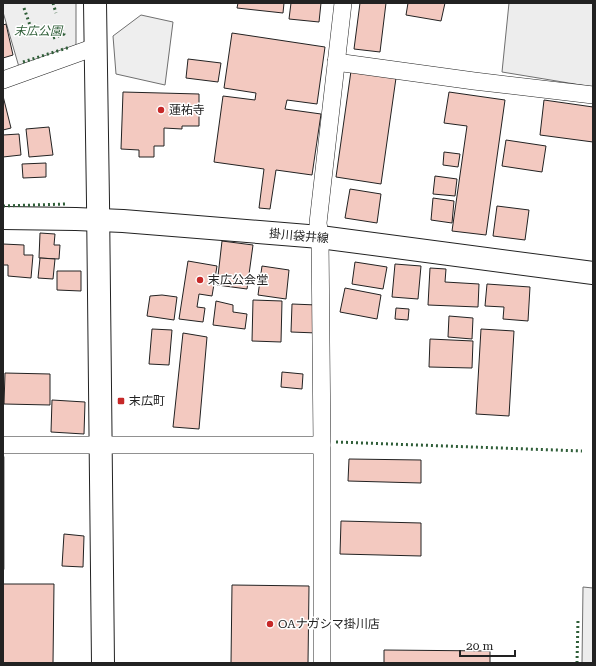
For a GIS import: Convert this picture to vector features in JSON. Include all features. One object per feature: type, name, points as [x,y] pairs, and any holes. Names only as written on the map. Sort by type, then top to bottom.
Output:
[{"type":"street","points":[[95,3],[103,663]]},
{"type":"street","points":[[322,663],[322,445],[320,237],[318,223],[343,3]]},
{"type":"street","points":[[3,80],[95,47]]},
{"type":"street","points":[[336,62],[474,81],[593,95]]},
{"type":"street","name":"掛川袋井線","points":[[3,218],[98,220],[320,237],[593,273]]},
{"type":"street","points":[[3,445],[322,445]]},
{"type":"green space","name":"末広公園","points":[[3,3],[76,3],[76,47],[19,67],[3,12]]},
{"type":"green space","points":[[141,15],[173,22],[165,85],[116,74],[113,36]]},
{"type":"green space","points":[[4,457],[4,569],[3,569]]},
{"type":"shaded area","points":[[509,3],[593,3],[593,87],[502,72]]},
{"type":"shaded area","points":[[583,587],[593,588],[593,663],[582,663]]},
{"type":"building","points":[[238,3],[284,3],[283,13],[237,8]]},
{"type":"building","points":[[291,3],[321,3],[319,22],[289,19]]},
{"type":"building","points":[[360,3],[386,3],[380,52],[354,49]]},
{"type":"building","points":[[408,3],[445,3],[441,21],[406,15]]},
{"type":"building","points":[[6,24],[13,55],[3,58],[3,25]]},
{"type":"building","points":[[232,33],[325,47],[317,104],[287,100],[285,109],[321,114],[312,175],[276,170],[270,209],[259,208],[264,169],[214,162],[223,96],[255,100],[256,93],[224,88]]},
{"type":"building","points":[[188,59],[221,63],[218,82],[186,78]]},
{"type":"building","points":[[351,71],[396,78],[381,184],[336,177]]},
{"type":"building","name":"蓮祐寺","points":[[123,92],[199,94],[199,126],[182,126],[182,129],[164,128],[164,146],[154,146],[154,157],[139,157],[139,150],[121,149]]},
{"type":"building","points":[[449,92],[505,100],[486,235],[452,231],[467,126],[444,123]]},
{"type":"building","points":[[3,96],[11,128],[3,130]]},
{"type":"building","points":[[544,100],[593,107],[593,142],[540,135]]},
{"type":"building","points":[[49,127],[53,155],[29,157],[26,129]]},
{"type":"building","points":[[19,134],[21,155],[3,157],[3,135]]},
{"type":"building","points":[[506,140],[546,146],[542,172],[502,166]]},
{"type":"building","points":[[444,152],[460,154],[458,167],[443,165]]},
{"type":"building","points":[[46,163],[46,177],[23,178],[22,164]]},
{"type":"building","points":[[435,176],[457,179],[455,196],[433,194]]},
{"type":"building","points":[[350,189],[381,194],[377,223],[345,218]]},
{"type":"building","points":[[433,198],[454,201],[452,223],[431,220]]},
{"type":"building","points":[[497,206],[529,210],[525,240],[493,236]]},
{"type":"building","points":[[40,233],[55,234],[54,245],[60,245],[59,259],[39,258]]},
{"type":"building","points":[[222,241],[253,245],[247,289],[217,285]]},
{"type":"building","points":[[3,244],[24,245],[24,255],[33,255],[31,278],[8,276],[8,265],[3,265]]},
{"type":"building","points":[[40,258],[55,259],[53,279],[38,278]]},
{"type":"building","name":"末広公会堂","points":[[188,261],[217,266],[212,296],[199,294],[197,307],[205,308],[203,322],[179,319]]},
{"type":"building","points":[[355,262],[387,267],[383,289],[352,284]]},
{"type":"building","points":[[395,264],[421,266],[418,299],[392,297]]},
{"type":"building","points":[[262,266],[289,270],[286,299],[258,295]]},
{"type":"building","points":[[430,268],[446,269],[445,282],[479,284],[478,307],[428,305]]},
{"type":"building","points":[[57,271],[81,271],[81,291],[57,290]]},
{"type":"building","points":[[487,284],[530,287],[528,321],[503,319],[504,307],[485,306]]},
{"type":"building","points":[[345,288],[381,295],[377,319],[340,312]]},
{"type":"building","points":[[162,295],[177,297],[174,320],[147,316],[150,296]]},
{"type":"building","points":[[253,300],[282,301],[281,342],[252,341]]},
{"type":"building","points":[[216,301],[233,305],[233,312],[247,314],[245,329],[213,325]]},
{"type":"building","points":[[292,304],[317,305],[317,333],[291,332]]},
{"type":"building","points":[[396,308],[409,309],[408,320],[395,319]]},
{"type":"building","points":[[449,316],[473,318],[472,339],[448,337]]},
{"type":"building","points":[[152,329],[172,330],[169,365],[149,364]]},
{"type":"building","points":[[481,329],[514,331],[509,416],[476,414]]},
{"type":"building","points":[[183,333],[207,337],[199,429],[173,427]]},
{"type":"building","points":[[430,339],[473,341],[472,368],[429,367]]},
{"type":"building","points":[[282,372],[303,374],[302,389],[281,387]]},
{"type":"building","points":[[5,373],[50,374],[50,405],[4,404]]},
{"type":"building","points":[[52,400],[85,402],[84,434],[51,432]]},
{"type":"building","points":[[349,459],[421,460],[421,483],[348,481]]},
{"type":"building","points":[[341,521],[421,523],[421,556],[340,554]]},
{"type":"building","points":[[64,534],[84,536],[83,567],[62,566]]},
{"type":"building","points":[[3,584],[54,584],[53,663],[3,663]]},
{"type":"building","name":"OAナガシマ掛川店","points":[[232,585],[309,586],[308,663],[231,663]]},
{"type":"building","points":[[384,650],[490,651],[490,663],[384,663]]},
{"type":"hedge","points":[[53,3],[56,13]]},
{"type":"hedge","points":[[24,8],[32,31]]},
{"type":"hedge","points":[[53,38],[64,34],[60,24]]},
{"type":"hedge","points":[[23,62],[70,47]]},
{"type":"hedge","points":[[3,206],[65,204]]},
{"type":"hedge","points":[[336,442],[582,451]]},
{"type":"hedge","points":[[577,663],[578,619]]},
{"type":"place","name":"蓮祐寺","points":[[161,110]]},
{"type":"place","name":"末広公会堂","points":[[200,280]]},
{"type":"place","name":"末広町","points":[[121,401]]},
{"type":"place","name":"OAナガシマ掛川店","points":[[270,624]]}]
